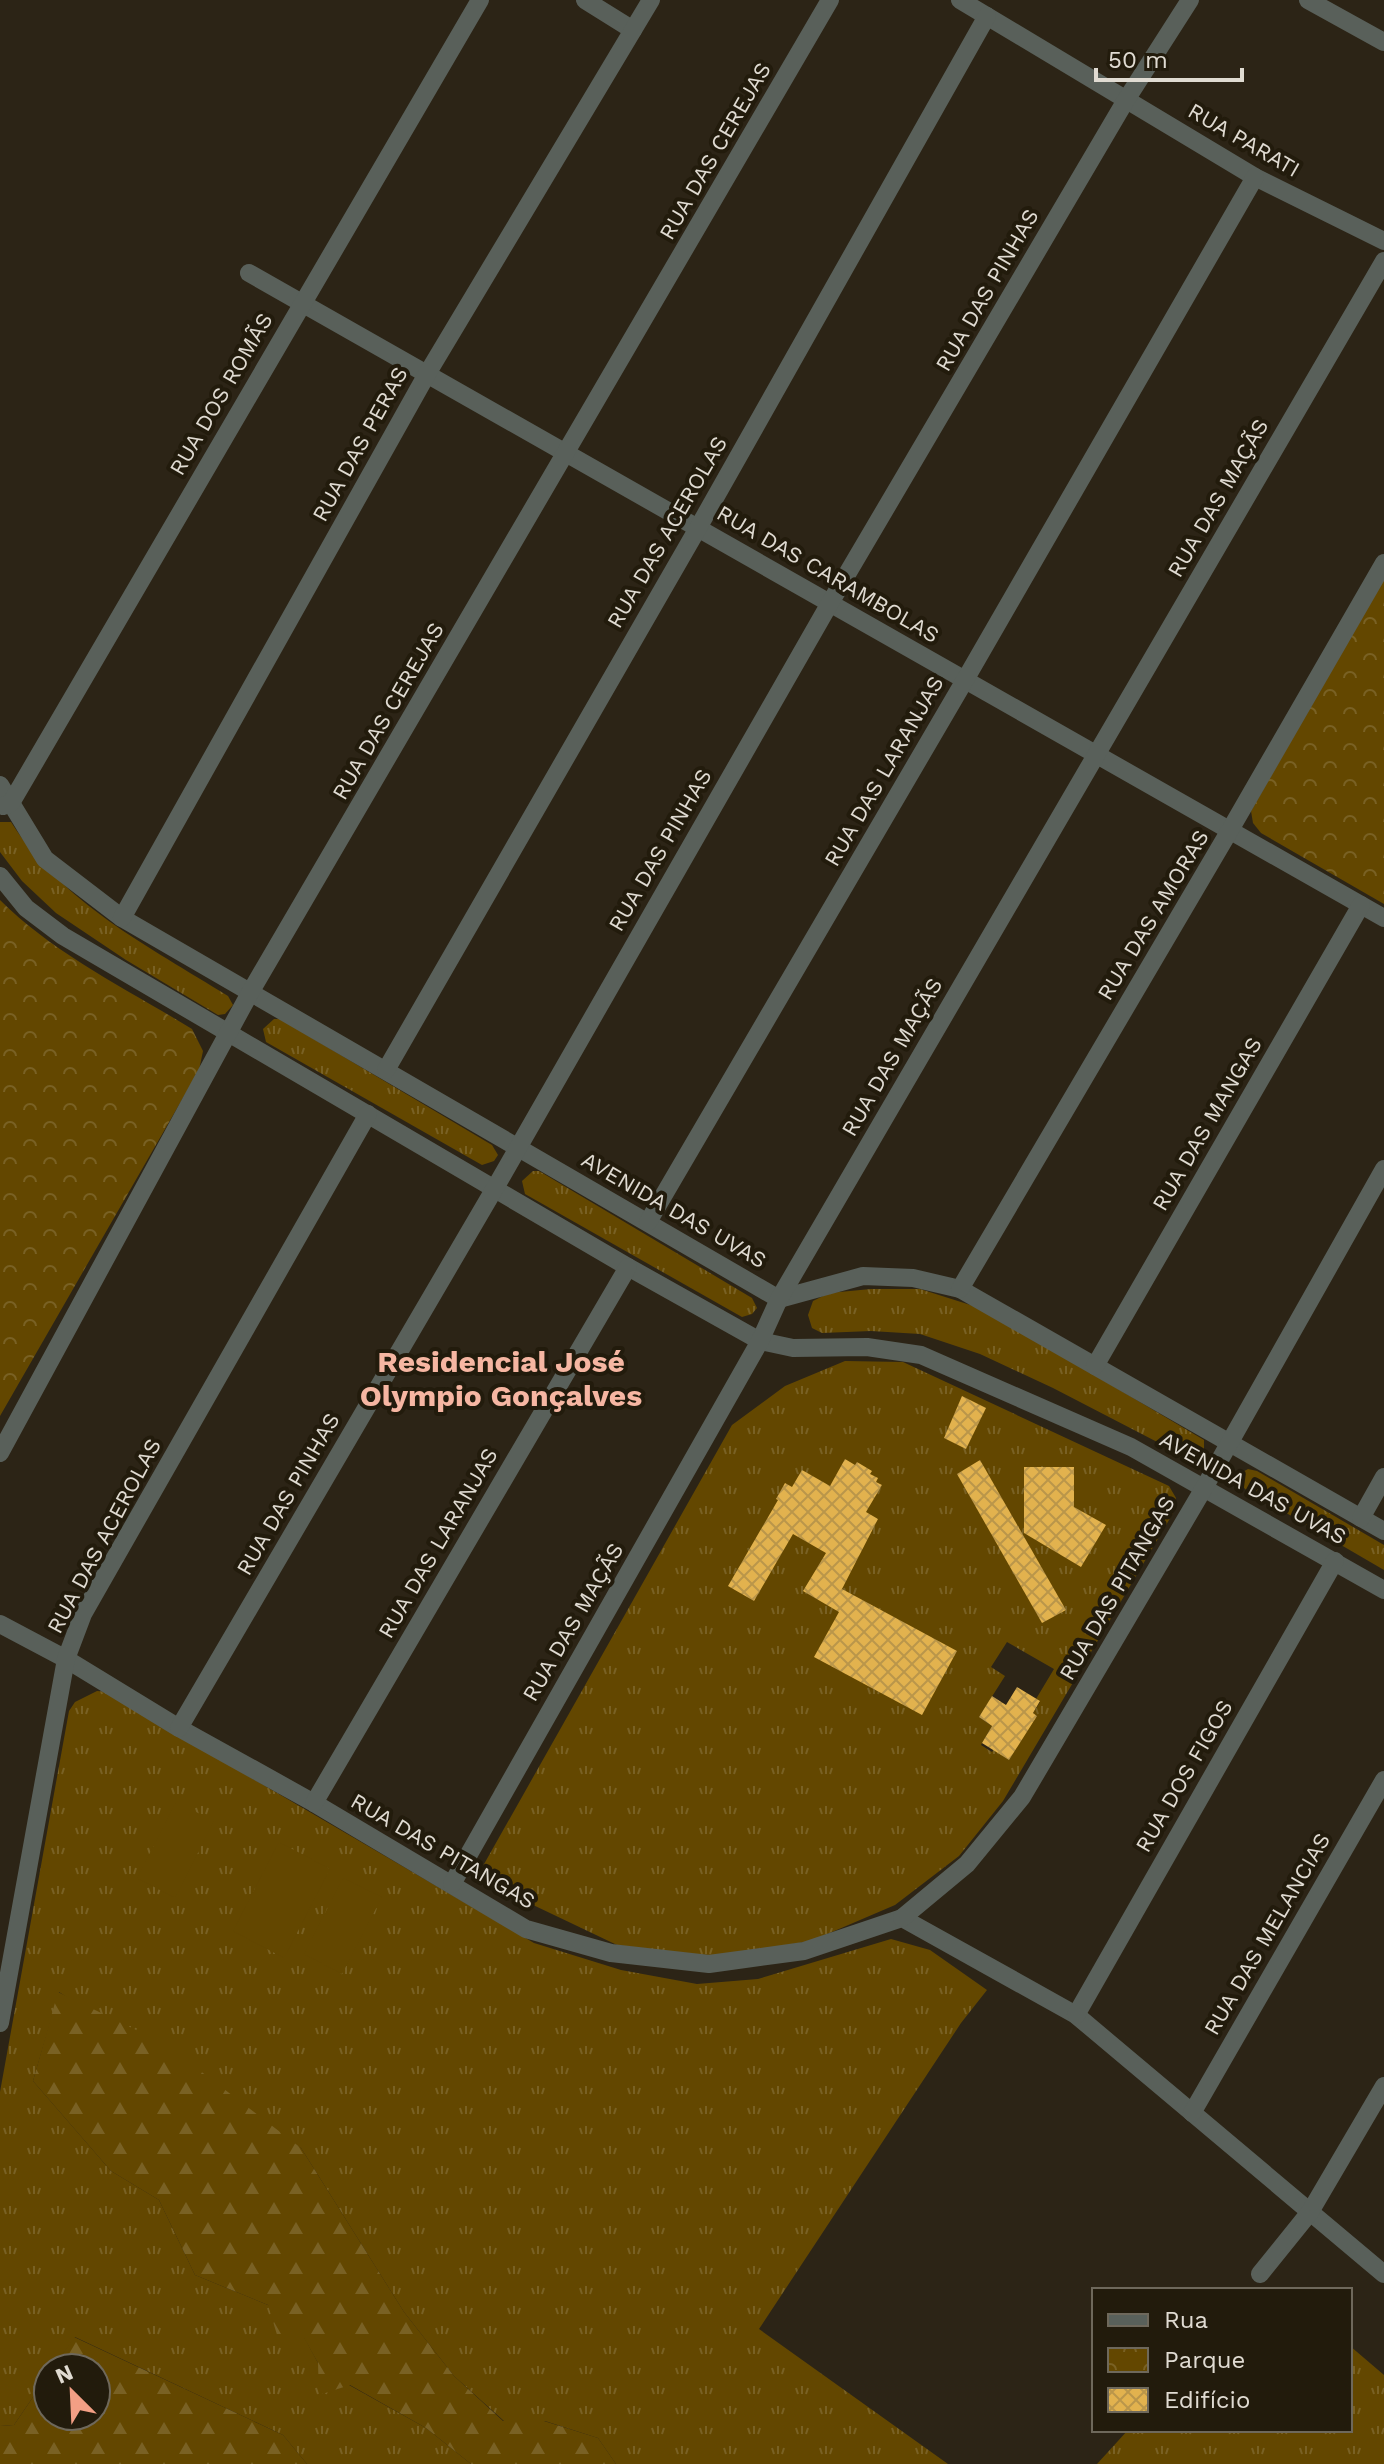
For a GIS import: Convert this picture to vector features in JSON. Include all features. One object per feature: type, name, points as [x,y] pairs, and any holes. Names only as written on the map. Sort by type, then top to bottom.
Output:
[{"type":"street","name":"RUA DOS ROMÃS","points":[[5,805],[480,0]]},
{"type":"street","points":[[585,0],[633,30]]},
{"type":"street","name":"RUA DAS PERAS","points":[[122,918],[427,374],[651,0]]},
{"type":"street","name":"RUA DAS CEREJAS","points":[[0,1453],[251,991],[830,0]]},
{"type":"street","name":"RUA PARATI","points":[[960,0],[1255,177],[1384,241]]},
{"type":"street","name":"RUA DAS PINHAS","points":[[179,1728],[495,1188],[830,603],[1126,100],[1190,0]]},
{"type":"street","points":[[1308,0],[1384,42]]},
{"type":"street","name":"RUA DAS ACEROLAS","points":[[386,1070],[698,528],[987,16]]},
{"type":"street","name":"RUA DAS LARANJAS","points":[[648,1222],[1255,177]]},
{"type":"street","name":"RUA DAS MAÇÃS","points":[[452,1884],[760,1341],[779,1299],[1384,261]]},
{"type":"street","name":"RUA DAS CARAMBOLAS","points":[[249,273],[1384,918]]},
{"type":"street","name":"RUA DAS AMORAS","points":[[960,1289],[1384,563]]},
{"type":"street","name":"AVENIDA DAS UVAS","points":[[0,785],[5,805],[45,859],[122,918],[779,1299],[863,1276],[913,1278],[960,1289],[1384,1531]]},
{"type":"street","name":"AVENIDA DAS UVAS","points":[[0,876],[26,908],[63,936],[760,1341],[793,1348],[867,1347],[921,1355],[1131,1447],[1384,1590]]},
{"type":"street","name":"RUA DAS MANGAS","points":[[1095,1366],[1361,905]]},
{"type":"street","name":"RUA DAS ACEROLAS","points":[[0,2023],[66,1659],[83,1614],[368,1114]]},
{"type":"street","name":"RUA DAS PITANGAS","points":[[0,1624],[66,1659],[526,1929],[611,1953],[709,1964],[804,1951],[902,1918],[967,1864],[1022,1797],[1204,1488],[1384,1169]]},
{"type":"street","name":"RUA DAS LARANJAS","points":[[314,1803],[628,1267]]},
{"type":"street","points":[[1361,1518],[1384,1477]]},
{"type":"street","name":"RUA DOS FIGOS","points":[[1076,2015],[1335,1561]]},
{"type":"street","name":"RUA DAS MELANCIAS","points":[[1192,2113],[1384,1780]]},
{"type":"street","points":[[902,1918],[1076,2015],[1384,2274]]},
{"type":"street","points":[[1260,2274],[1310,2212],[1384,2086]]},
{"type":"green space","points":[[1384,577],[1384,904],[1261,833],[1253,823],[1251,811]]},
{"type":"green space","points":[[0,822],[11,822],[55,876],[109,921],[228,996],[233,1005],[225,1014],[218,1015],[126,960],[56,913],[22,881],[0,852]]},
{"type":"green space","points":[[0,900],[67,954],[192,1029],[203,1051],[199,1070],[0,1416]]},
{"type":"green space","points":[[274,1019],[280,1019],[492,1145],[498,1155],[494,1161],[482,1165],[266,1042],[263,1029]]},
{"type":"green space","points":[[533,1171],[539,1171],[752,1298],[757,1308],[752,1314],[742,1317],[525,1194],[522,1181]]},
{"type":"green space","points":[[920,1289],[983,1309],[1204,1440],[1204,1449],[1190,1459],[980,1354],[920,1334],[871,1331],[822,1333],[812,1328],[808,1315],[813,1301],[829,1293]]},
{"type":"green space","points":[[845,1361],[903,1362],[1169,1486],[1176,1498],[1172,1515],[1003,1801],[959,1856],[895,1905],[811,1941],[712,1957],[617,1945],[508,1893],[479,1873],[732,1425],[785,1386]],"holes":[[[1007,1642],[1054,1669],[1036,1699],[1040,1702],[1033,1713],[1037,1716],[998,1743],[992,1752],[981,1745],[992,1726],[979,1717],[1005,1676],[991,1667]]]},
{"type":"green space","points":[[1248,1469],[1257,1471],[1384,1545],[1384,1570],[1245,1489],[1240,1482],[1241,1473]]},
{"type":"green space","points":[[97,1691],[110,1692],[534,1943],[621,1970],[697,1984],[758,1979],[891,1939],[930,1950],[987,1990],[961,2023],[759,2329],[948,2464],[616,2464],[598,2438],[545,2421],[504,2421],[454,2376],[404,2312],[301,2148],[59,1992],[33,2081],[111,2171],[159,2200],[195,2275],[268,2305],[304,2337],[318,2363],[349,2385],[426,2428],[471,2464],[307,2464],[283,2435],[75,2337],[64,2352],[32,2352],[32,2399],[14,2425],[0,2426],[0,2092],[69,1711],[75,1702]]},
{"type":"green space","points":[[176,1802],[214,1821],[175,1898],[137,1878]]},
{"type":"green space","points":[[279,1842],[330,1869],[284,1958],[233,1931]]},
{"type":"green space","points":[[343,1878],[382,1897],[342,1974],[304,1954]]},
{"type":"green space","points":[[58,1992],[165,2044],[301,2148],[404,2312],[454,2376],[503,2421],[544,2421],[598,2438],[616,2464],[471,2464],[426,2428],[350,2385],[319,2395],[318,2363],[304,2338],[278,2338],[268,2305],[195,2275],[159,2200],[111,2171],[33,2081]]},
{"type":"green space","points":[[74,2337],[106,2352],[64,2352]]},
{"type":"green space","points":[[1352,2348],[1384,2375],[1384,2464],[1097,2464],[1126,2432],[1352,2432]]},
{"type":"green space","points":[[112,2355],[283,2435],[307,2464],[0,2464],[0,2426],[14,2425],[32,2399],[32,2432],[112,2432]]},
{"type":"building","points":[[962,1396],[986,1408],[966,1449],[944,1438]]},
{"type":"building","points":[[845,1459],[872,1471],[870,1474],[878,1478],[876,1482],[882,1485],[866,1512],[878,1519],[842,1589],[957,1651],[922,1715],[814,1657],[839,1612],[803,1591],[826,1553],[793,1534],[754,1601],[728,1586],[785,1483],[792,1487],[802,1470],[830,1486]]},
{"type":"building","points":[[980,1460],[1066,1610],[1042,1623],[957,1474]]},
{"type":"building","points":[[1024,1467],[1074,1467],[1074,1507],[1106,1525],[1081,1567],[1024,1533]]},
{"type":"building","points":[[1017,1687],[1040,1701],[1033,1713],[1037,1716],[1009,1760],[982,1743],[992,1726],[979,1717],[992,1696],[1006,1705]]},
{"type":"district","name":"Residencial José Olympio Gonçalves","points":[[501,1378]]}]
